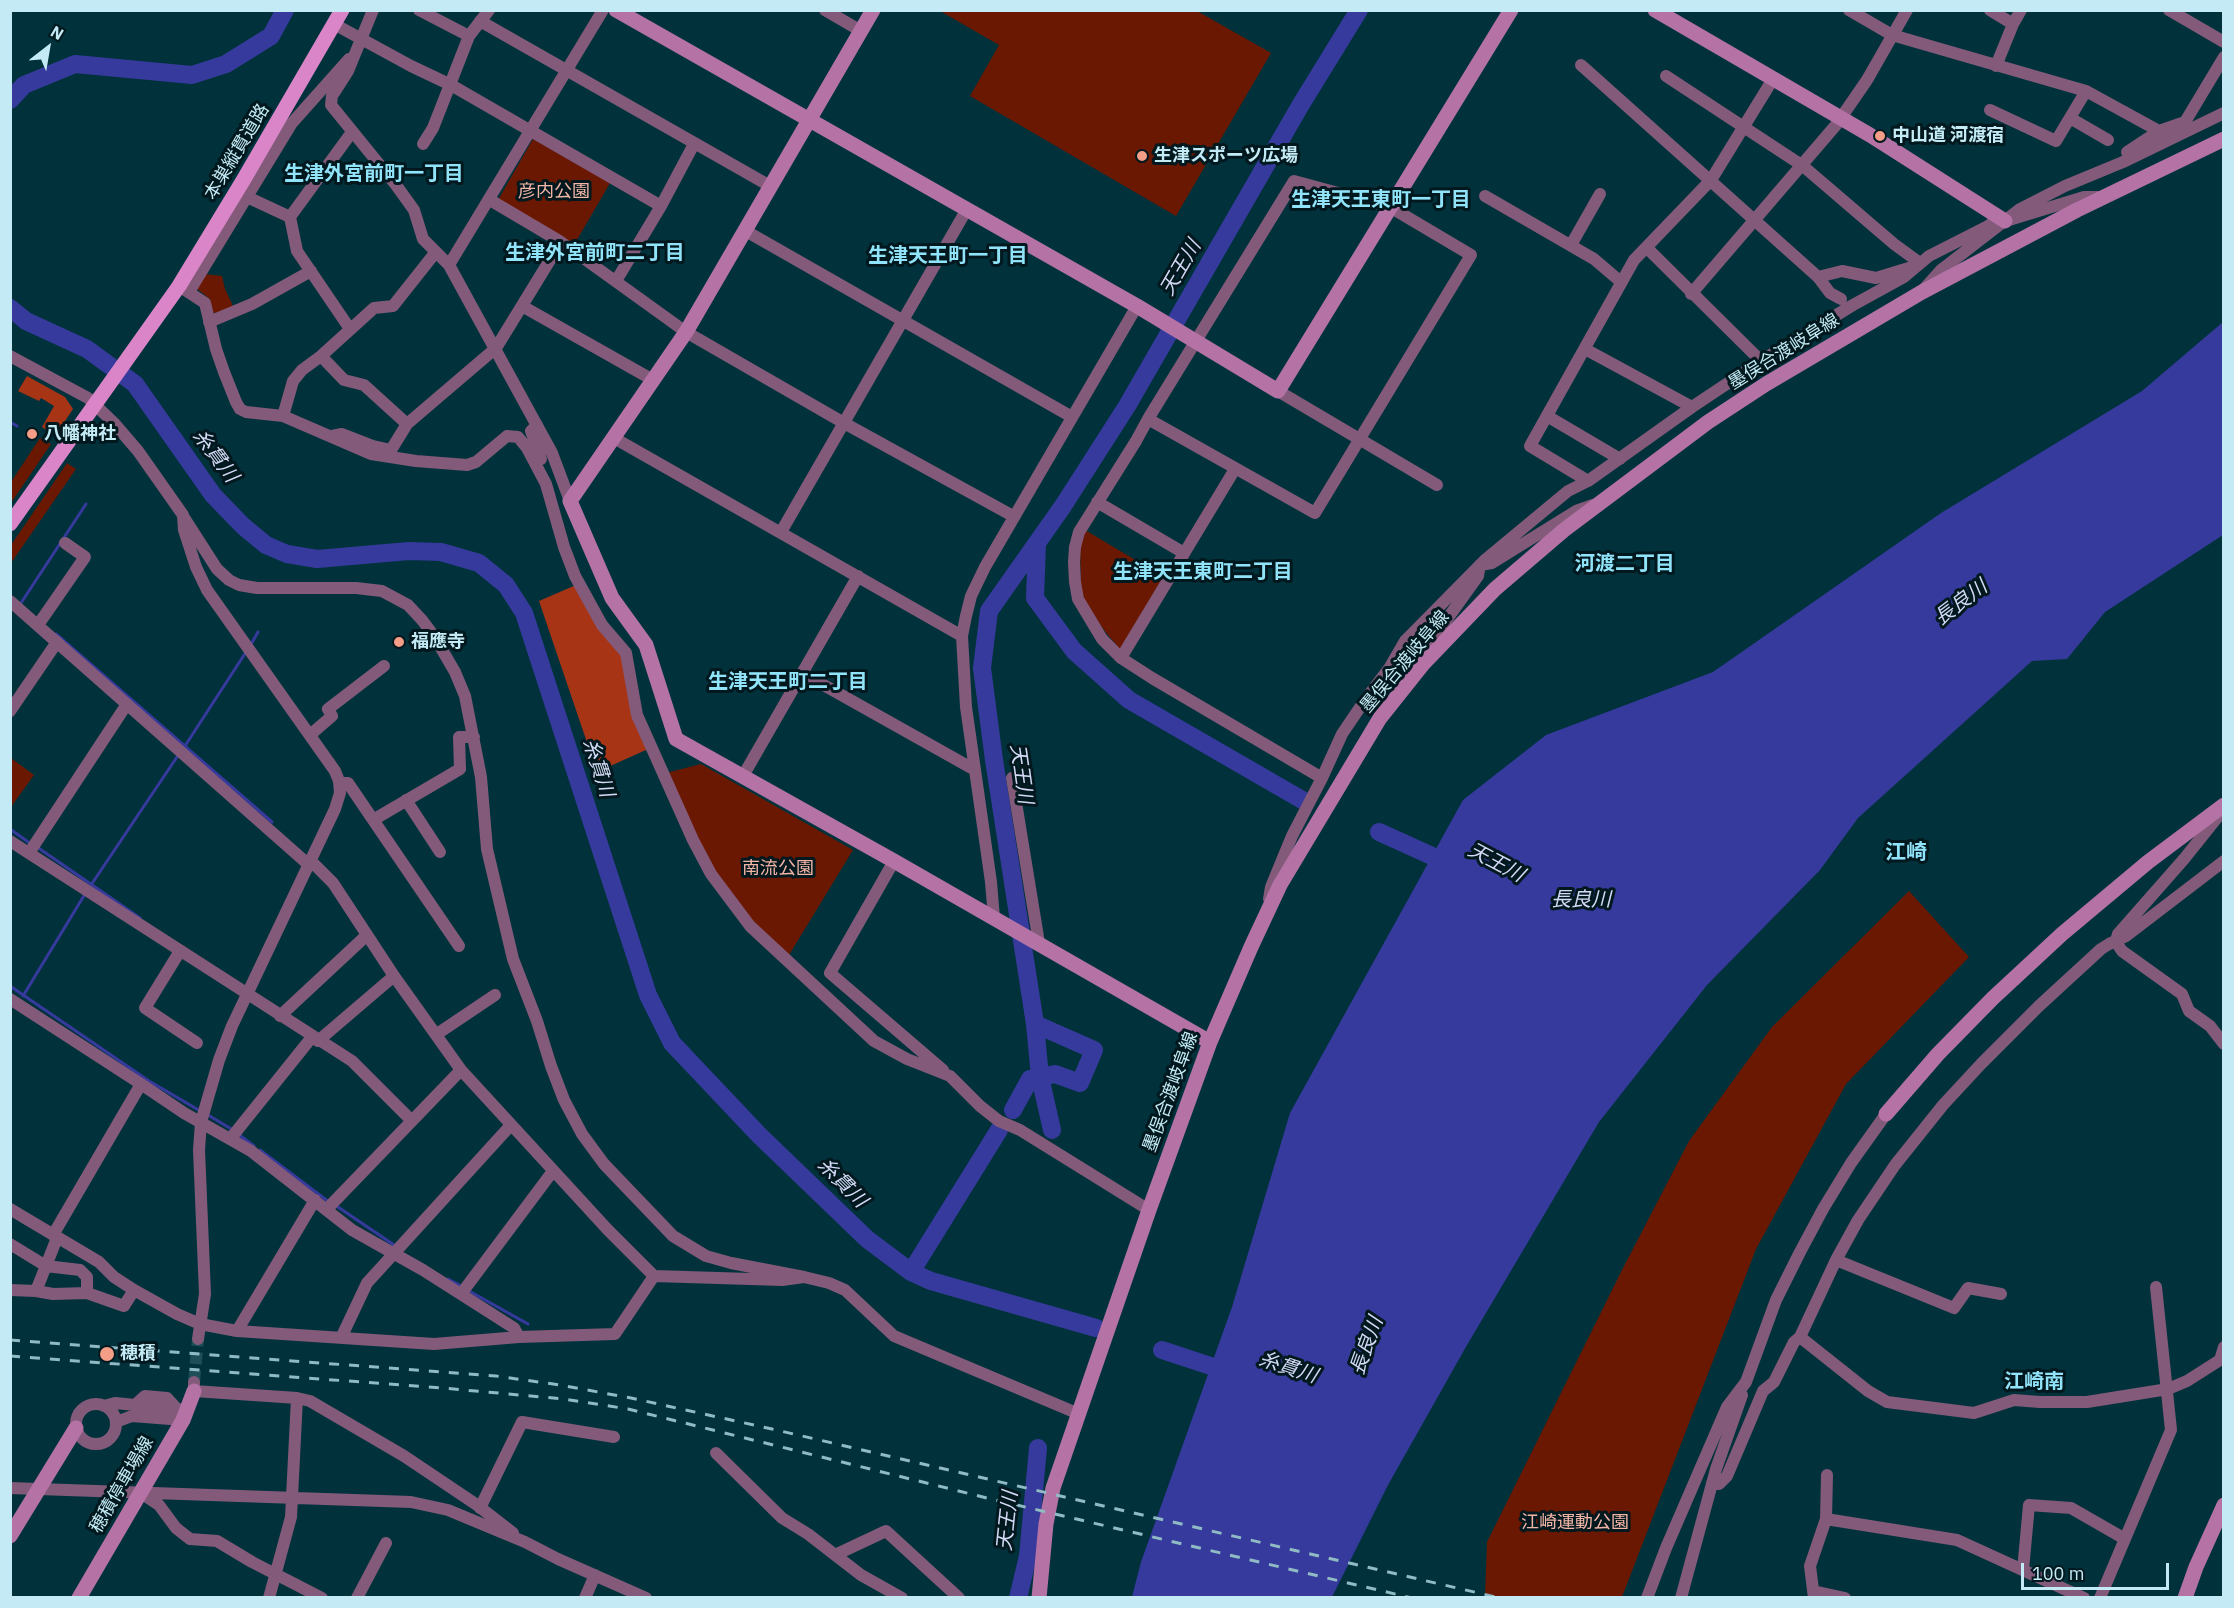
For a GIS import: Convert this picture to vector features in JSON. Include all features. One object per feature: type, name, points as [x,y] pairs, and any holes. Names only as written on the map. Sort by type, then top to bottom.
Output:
[{"type":"main road","name":"本巣縦貫道路","points":[[158,309],[184,289],[336,15]]},
{"type":"main road","name":"本巣縦貫道路","points":[[158,309],[336,15]]},
{"type":"main road","points":[[10,510],[158,309]]},
{"type":"main road","points":[[10,524],[95,396]]},
{"type":"street","points":[[374,10],[348,71],[332,96],[331,105],[414,210],[423,239],[449,265],[496,348],[552,453],[612,598],[646,645],[676,739],[997,919],[1210,1042]]},
{"type":"street","points":[[419,10],[469,36]]},
{"type":"street","points":[[423,144],[433,128],[469,36],[489,10]]},
{"type":"street","points":[[449,265],[603,10]]},
{"type":"street","points":[[616,10],[1140,308],[1437,485]]},
{"type":"street","points":[[825,10],[861,31]]},
{"type":"street","points":[[570,501],[686,332],[873,10]]},
{"type":"street","points":[[1278,391],[1510,10]]},
{"type":"street","points":[[1655,10],[1841,118],[2002,219]]},
{"type":"street","points":[[1849,10],[1892,35],[2086,91],[2159,131]]},
{"type":"street","points":[[1691,294],[1803,166],[1841,118],[1867,80],[1907,10]]},
{"type":"street","points":[[1990,10],[2013,24]]},
{"type":"street","points":[[1996,66],[2021,10]]},
{"type":"street","points":[[2169,10],[2223,42]]},
{"type":"street","points":[[336,15],[362,39],[451,85],[661,206]]},
{"type":"street","points":[[480,21],[770,186]]},
{"type":"street","points":[[354,53],[292,123],[247,197],[184,289],[205,303],[224,372],[240,409],[246,412],[283,416],[371,454],[391,458],[468,465],[476,462],[507,436],[513,435],[518,437],[527,448],[546,484]]},
{"type":"street","points":[[2112,167],[2123,154],[2159,131],[2185,122],[2223,57]]},
{"type":"street","points":[[1581,65],[1818,277],[1830,293],[1841,299]]},
{"type":"street","points":[[1666,76],[1803,166],[1918,265]]},
{"type":"street","points":[[1588,481],[1530,446],[1634,260],[1711,180],[1773,79]]},
{"type":"street","points":[[1990,110],[2056,141],[2086,91]]},
{"type":"street","points":[[1264,918],[1275,877],[1292,836],[1342,734],[1390,667],[1405,641],[1480,565],[1568,491],[1588,481],[1761,361],[1904,277],[1929,256],[2047,195],[2112,167],[2223,113]]},
{"type":"street","points":[[2070,118],[2108,140]]},
{"type":"street","points":[[351,329],[297,251],[290,217],[352,132]]},
{"type":"street","name":"墨俣合渡岐阜線","points":[[1039,1598],[1046,1524],[1053,1488],[1210,1042],[1280,885],[1380,718],[1414,676],[1495,589],[1597,504],[1708,422],[1756,390],[1922,292],[2223,139]]},
{"type":"street","points":[[616,281],[661,206],[694,144]]},
{"type":"street","points":[[1148,419],[1315,513],[1471,255],[1390,207],[1294,181],[1194,340],[1079,532],[1075,547],[1075,582],[1078,599],[1102,639],[1121,658],[1322,778]]},
{"type":"street","points":[[1571,245],[1600,194]]},
{"type":"street","points":[[1485,196],[1594,259],[1621,282]]},
{"type":"street","points":[[247,197],[290,217]]},
{"type":"street","points":[[1922,292],[1941,270],[2002,219],[2084,197],[2105,197]]},
{"type":"street","points":[[490,200],[561,242],[686,332],[844,423],[1013,516]]},
{"type":"street","points":[[781,532],[967,209]]},
{"type":"street","points":[[744,230],[1072,417]]},
{"type":"street","points":[[328,437],[342,434],[373,446],[392,450],[407,424],[496,348],[561,242]]},
{"type":"street","points":[[1647,248],[1761,361]]},
{"type":"street","points":[[283,416],[293,381],[302,370],[374,308],[393,306],[435,253]]},
{"type":"street","points":[[1818,277],[1842,271],[1876,278],[1918,265]]},
{"type":"street","points":[[209,322],[252,304],[312,271]]},
{"type":"street","points":[[522,306],[653,380]]},
{"type":"street","points":[[997,919],[966,707],[962,636],[971,596],[1013,516],[1140,308]]},
{"type":"street","points":[[1586,349],[1692,407]]},
{"type":"street","points":[[10,356],[95,396],[138,451],[217,569],[229,580],[239,585],[257,588],[356,588],[382,591],[408,605],[434,636],[455,672],[465,696],[481,777],[487,849],[513,959],[537,1021],[557,1083],[582,1134],[604,1164],[673,1236],[706,1256],[829,1283],[845,1290],[894,1336],[1079,1414]]},
{"type":"street","points":[[321,356],[344,380],[364,385],[407,424]]},
{"type":"street","points":[[1547,416],[1620,459]]},
{"type":"street","points":[[537,425],[531,431],[545,471],[546,484],[556,521],[575,576],[602,625],[626,653],[637,715],[693,840],[711,874],[764,940],[799,969],[874,1041],[906,1059],[950,1076]]},
{"type":"street","points":[[614,438],[962,636]]},
{"type":"street","points":[[1121,658],[1235,469]]},
{"type":"street","points":[[1097,502],[1184,553]]},
{"type":"street","points":[[1480,565],[1492,563],[1576,511],[1597,504]]},
{"type":"street","points":[[183,515],[183,530],[207,590],[335,771],[340,793],[335,809],[247,995],[219,1060],[201,1122],[199,1150],[205,1294],[198,1338]]},
{"type":"street","points":[[38,625],[85,557],[65,543]]},
{"type":"street","points":[[1414,676],[1422,654],[1478,576],[1480,565]]},
{"type":"street","points":[[743,776],[804,674],[858,576]]},
{"type":"street","points":[[10,601],[333,883],[394,976],[461,1070],[553,1171],[654,1276],[782,1280],[804,1277]]},
{"type":"street","points":[[10,711],[57,642]]},
{"type":"street","points":[[310,735],[332,716],[328,710],[384,666]]},
{"type":"street","points":[[804,674],[975,770]]},
{"type":"street","points":[[29,853],[127,704]]},
{"type":"street","points":[[373,820],[460,770],[459,737],[474,737]]},
{"type":"street","points":[[1012,778],[1034,941]]},
{"type":"street","points":[[339,783],[348,783],[459,946]]},
{"type":"street","points":[[406,801],[440,852]]},
{"type":"street","points":[[2223,807],[2184,859],[2118,934],[2116,942],[2122,951],[2182,994],[2189,1011],[2210,1026],[2223,1044]]},
{"type":"street","points":[[1681,1598],[1712,1483],[1776,1300],[1809,1235],[1851,1163],[1886,1114],[1938,1054],[1985,1006],[2053,942],[2148,862],[2223,807]]},
{"type":"street","points":[[10,841],[352,1061],[412,1121]]},
{"type":"street","points":[[894,861],[830,973],[999,1121],[1020,1130],[1149,1210]]},
{"type":"street","points":[[1712,1483],[1719,1484],[1727,1476],[1763,1391],[1774,1382],[1794,1342],[1800,1337],[1836,1260],[1858,1220],[1895,1165],[1944,1105],[2039,1006],[2101,949],[2126,936],[2223,861]]},
{"type":"street","points":[[280,1016],[367,935]]},
{"type":"street","points":[[180,951],[145,1008],[197,1043]]},
{"type":"street","points":[[231,1138],[315,1039],[394,976]]},
{"type":"street","points":[[437,1034],[495,995]]},
{"type":"street","points":[[10,999],[201,1122],[251,1151],[352,1230],[461,1294],[514,1328],[519,1337]]},
{"type":"street","points":[[327,1209],[461,1070]]},
{"type":"street","points":[[36,1291],[55,1237],[141,1084]]},
{"type":"street","points":[[341,1338],[367,1283],[511,1125]]},
{"type":"street","points":[[461,1294],[553,1171]]},
{"type":"street","points":[[237,1331],[315,1200]]},
{"type":"street","points":[[11,1209],[99,1263],[114,1277],[134,1290],[200,1324],[237,1331],[434,1344],[519,1337],[615,1334],[654,1276]]},
{"type":"street","points":[[10,1244],[46,1266],[81,1270],[87,1277],[87,1293]]},
{"type":"street","points":[[1836,1260],[1954,1308],[1968,1288],[2001,1294]]},
{"type":"street","points":[[2100,1598],[2171,1430],[2157,1287]]},
{"type":"street","points":[[10,1290],[53,1294],[87,1293],[124,1306],[134,1290]]},
{"type":"street","points":[[1800,1337],[1868,1391],[1887,1402],[1974,1413],[2014,1400],[2087,1402],[2168,1389],[2187,1381],[2222,1356]]},
{"type":"street","points":[[1647,1598],[1727,1407],[1746,1382]]},
{"type":"street","points":[[194,1386],[310,1401],[388,1446],[480,1508],[525,1542]]},
{"type":"street","name":"穂積停車場線","points":[[79,1598],[141,1493],[194,1386]]},
{"type":"street","points":[[269,1598],[291,1517],[297,1398]]},
{"type":"street","points":[[105,1406],[110,1410],[116,1422],[114,1434],[98,1445],[85,1442],[80,1438],[76,1428],[76,1418],[84,1407],[91,1404],[105,1406],[115,1403],[182,1413]]},
{"type":"street","points":[[116,1422],[132,1416],[182,1413]]},
{"type":"street","points":[[480,1508],[522,1422],[614,1437]]},
{"type":"street","points":[[10,1536],[76,1428]]},
{"type":"street","points":[[716,1453],[782,1518],[861,1575],[902,1598]]},
{"type":"street","points":[[1827,1475],[1826,1519],[1810,1566],[1814,1594],[1845,1598]]},
{"type":"street","points":[[10,1488],[411,1502],[448,1510],[525,1542],[645,1598]]},
{"type":"street","points":[[141,1493],[159,1505],[176,1528],[190,1539],[217,1541],[322,1598]]},
{"type":"street","points":[[2023,1570],[2029,1505],[2071,1508],[2125,1539]]},
{"type":"street","points":[[2185,1598],[2223,1505]]},
{"type":"street","points":[[1826,1519],[1957,1540],[2084,1598]]},
{"type":"street","points":[[835,1555],[886,1531],[959,1598]]},
{"type":"street","points":[[357,1598],[386,1543]]},
{"type":"street","points":[[585,1598],[595,1575]]},
{"type":"green space","name":"生津スポーツ広場","points":[[940,11],[1197,11],[1271,53],[1176,216],[970,96],[999,45]]},
{"type":"green space","name":"彦内公園","points":[[533,139],[610,183],[574,245],[498,200]]},
{"type":"green space","points":[[205,274],[222,276],[234,308],[218,314],[213,312],[210,299],[196,288]]},
{"type":"green space","points":[[40,438],[51,444],[11,503],[11,482]]},
{"type":"green space","points":[[67,463],[76,469],[11,563],[11,545]]},
{"type":"green space","points":[[1085,530],[1164,577],[1120,649],[1089,609],[1081,591],[1080,544]]},
{"type":"green space","points":[[11,758],[34,775],[11,807]]},
{"type":"green space","name":"南流公園","points":[[701,764],[853,850],[789,955],[762,935],[716,875],[666,773]]},
{"type":"green space","name":"江崎運動公園","points":[[1909,891],[1969,957],[1846,1084],[1756,1249],[1622,1597],[1485,1597],[1487,1542],[1622,1270],[1689,1141],[1772,1027]]},
{"type":"shaded area","points":[[27,376],[65,397],[73,409],[55,436],[42,427],[54,406],[41,398],[39,401],[18,391]]},
{"type":"shaded area","points":[[576,585],[620,650],[648,749],[597,772],[539,601]]},
{"type":"water","name":"長良川","points":[[2223,322],[2223,535],[2105,612],[2067,659],[2032,661],[1858,818],[1820,870],[1707,985],[1599,1122],[1467,1345],[1388,1485],[1332,1597],[1132,1597],[1141,1562],[1232,1307],[1290,1113],[1463,800],[1546,735],[1713,672],[1941,513],[2142,391]]},
{"type":"waterway","name":"糸貫川","points":[[10,100],[24,85],[75,64],[192,75],[226,64],[271,36],[285,10]]},
{"type":"waterway","name":"天王川","points":[[1052,1130],[1040,1077],[1035,1024],[982,668],[989,611],[1063,506],[1127,406],[1300,106],[1359,10]]},
{"type":"waterway","name":"糸貫川","points":[[10,308],[26,321],[87,349],[135,384],[213,495],[243,526],[266,545],[287,554],[317,559],[409,551],[441,552],[479,563],[506,585],[524,613],[648,995],[672,1043],[759,1135],[867,1239],[911,1272],[931,1281],[1096,1328]]},
{"type":"waterway","points":[[10,422],[17,426]]},
{"type":"waterway","points":[[21,603],[86,504]]},
{"type":"waterway","name":"天王川","points":[[1037,544],[1035,598],[1074,651],[1129,700],[1304,801]]},
{"type":"waterway","points":[[250,646],[258,632]]},
{"type":"waterway","points":[[56,634],[272,822]]},
{"type":"waterway","points":[[183,749],[246,652]]},
{"type":"waterway","points":[[89,888],[179,754]]},
{"type":"waterway","points":[[10,829],[31,844]]},
{"type":"waterway","name":"天王川","points":[[1379,832],[1454,866]]},
{"type":"waterway","points":[[37,847],[140,918]]},
{"type":"waterway","points":[[23,996],[85,894]]},
{"type":"waterway","points":[[10,986],[149,1081],[202,1112]]},
{"type":"waterway","name":"天王川","points":[[1013,1110],[1030,1079],[1055,1074],[1080,1083],[1094,1050],[1035,1024]]},
{"type":"waterway","points":[[208,1115],[233,1130]]},
{"type":"waterway","points":[[911,1272],[999,1130]]},
{"type":"waterway","points":[[238,1134],[254,1146]]},
{"type":"waterway","points":[[260,1150],[329,1202]]},
{"type":"waterway","points":[[335,1205],[397,1247]]},
{"type":"waterway","points":[[448,1279],[463,1287]]},
{"type":"waterway","points":[[469,1291],[528,1324]]},
{"type":"waterway","name":"糸貫川","points":[[1162,1350],[1232,1373]]},
{"type":"waterway","name":"天王川","points":[[1018,1598],[1028,1556],[1038,1448]]},
{"type":"tunnel","points":[[194,1382],[198,1339]]},
{"type":"railway","points":[[10,1340],[496,1376],[560,1385],[772,1429],[1500,1598]]},
{"type":"railway","points":[[10,1356],[442,1388],[564,1399],[628,1409],[987,1498],[1412,1598]]},
{"type":"place","name":"中山道 河渡宿","points":[[1880,136]]},
{"type":"place","name":"生津スポーツ広場","points":[[1142,156]]},
{"type":"place","name":"八幡神社","points":[[32,434]]},
{"type":"place","name":"福應寺","points":[[399,642]]},
{"type":"place","name":"穂積","points":[[107,1354]]},
{"type":"district","name":"生津外宮前町一丁目","points":[[374,174]]},
{"type":"district","name":"生津天王東町一丁目","points":[[1381,200]]},
{"type":"district","name":"生津外宮前町二丁目","points":[[595,253]]},
{"type":"district","name":"生津天王町一丁目","points":[[948,256]]},
{"type":"district","name":"河渡二丁目","points":[[1625,564]]},
{"type":"district","name":"生津天王東町二丁目","points":[[1203,572]]},
{"type":"district","name":"生津天王町二丁目","points":[[788,682]]},
{"type":"district","name":"江崎","points":[[1906,853]]},
{"type":"district","name":"江崎南","points":[[2034,1382]]}]
